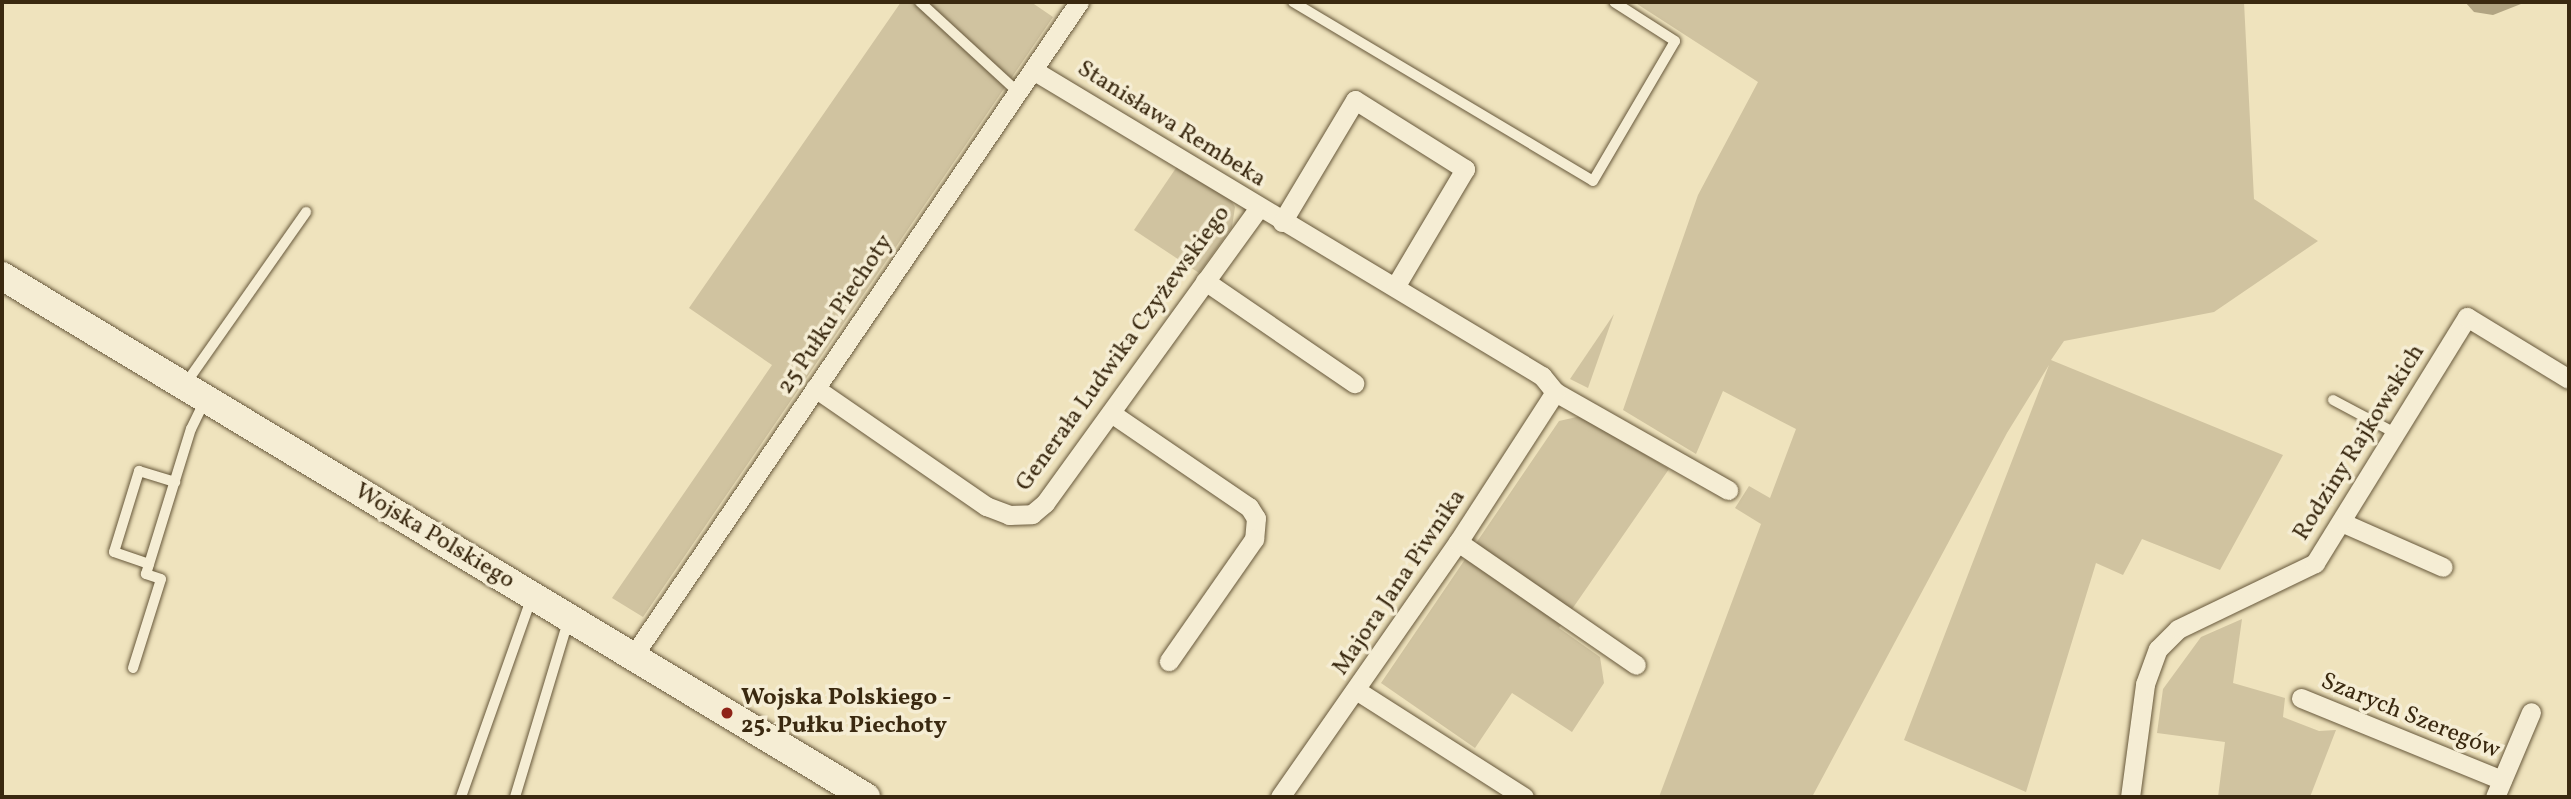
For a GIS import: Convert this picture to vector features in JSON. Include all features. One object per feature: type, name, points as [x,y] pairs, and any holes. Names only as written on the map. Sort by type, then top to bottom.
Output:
[{"type":"main road","name":"Wojska Polskiego","points":[[2,276],[866,797]]},
{"type":"street","name":"25 Pułku Piechoty","points":[[633,656],[1079,2]]},
{"type":"street","name":"Stanisława Rembeka","points":[[1033,70],[1258,208],[1542,376],[1555,392],[1728,490]]},
{"type":"street","name":"Stanisława Rembeka","points":[[1282,222],[1355,100],[1465,169],[1395,287]]},
{"type":"street","name":"Generała Ludwika Czyżewskiego","points":[[815,388],[986,506],[1017,516],[1032,514],[1045,503],[1258,208]]},
{"type":"street","points":[[1205,281],[1354,383]]},
{"type":"street","name":"Rodziny Rajkowskich","points":[[2130,797],[2145,684],[2158,649],[2178,629],[2315,563],[2467,317],[2569,379]]},
{"type":"street","name":"Majora Jana Piwnika","points":[[1280,797],[1458,542],[1555,392]]},
{"type":"street","points":[[1111,413],[1255,514],[1254,539],[1169,661]]},
{"type":"street","points":[[2341,522],[2443,567]]},
{"type":"street","points":[[1458,542],[1636,665]]},
{"type":"street","points":[[1356,690],[1524,797]]},
{"type":"street","name":"Szarych Szeregów","points":[[2301,698],[2498,789]]},
{"type":"street","points":[[2498,789],[2531,712]]},
{"type":"lane","points":[[920,2],[1018,92]]},
{"type":"lane","points":[[1293,2],[1593,181],[1675,41],[1614,2]]},
{"type":"lane","points":[[133,668],[161,579],[146,574],[195,418],[194,393],[306,212]]},
{"type":"lane","points":[[2333,400],[2395,433]]},
{"type":"lane","points":[[149,564],[114,552],[139,471],[175,482]]},
{"type":"lane","points":[[461,797],[533,596]]},
{"type":"lane","points":[[514,797],[570,618]]},
{"type":"shaded area","points":[[901,2],[1031,2],[1053,17],[643,617],[612,598],[772,365],[689,308]]},
{"type":"shaded area","points":[[1634,2],[2244,2],[2254,199],[2318,241],[2214,312],[2064,341],[2051,360],[2283,455],[2220,570],[2142,539],[2123,575],[2096,563],[2026,792],[1904,740],[2049,365],[2007,433],[1812,797],[1659,797],[1761,524],[1735,508],[1749,486],[1770,498],[1796,429],[1723,391],[1696,454],[1623,410],[1698,195],[1758,82]]},
{"type":"shaded area","points":[[2465,2],[2526,2],[2493,15],[2474,12]]},
{"type":"shaded area","points":[[1178,165],[1229,197],[1235,207],[1232,227],[1199,273],[1134,230]]},
{"type":"shaded area","points":[[1614,314],[1588,388],[1570,379]]},
{"type":"shaded area","points":[[1581,416],[1669,469],[1559,628],[1600,657],[1604,683],[1572,732],[1512,693],[1475,748],[1381,683],[1559,421]]},
{"type":"shaded area","points":[[2242,619],[2233,683],[2285,698],[2283,717],[2319,731],[2336,730],[2310,797],[2218,797],[2225,742],[2157,733],[2163,689],[2201,637]]},
{"type":"place","name":"Wojska Polskiego - 25. Pułku Piechoty","points":[[727,713]]}]
